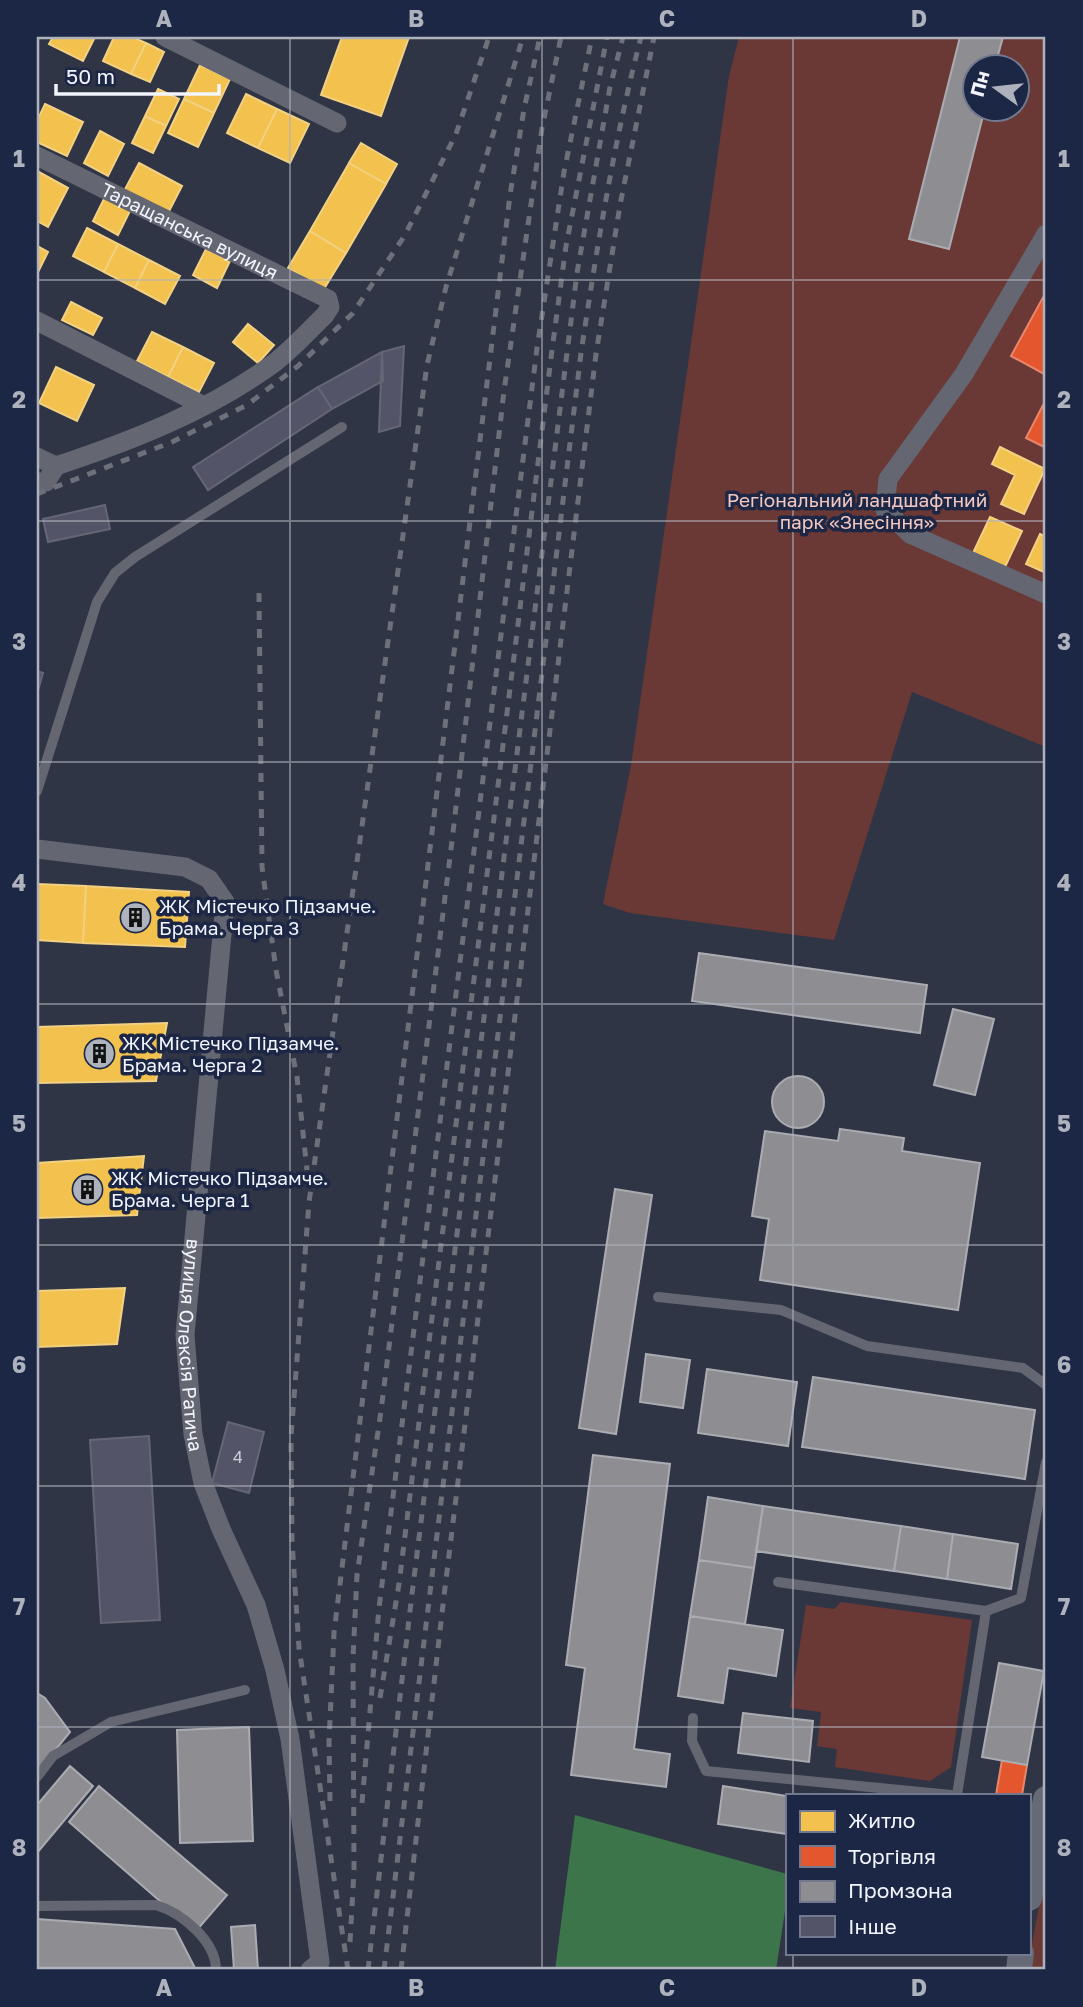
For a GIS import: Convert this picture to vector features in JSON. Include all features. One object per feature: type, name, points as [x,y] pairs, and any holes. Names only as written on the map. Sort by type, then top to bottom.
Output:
[{"type":"street","points":[[165,37],[337,123]]},
{"type":"street","name":"Таращанська вулиця","points":[[37,156],[328,299],[330,307],[325,314],[272,365],[204,406]]},
{"type":"street","points":[[1046,234],[964,374],[888,479],[885,510],[910,534],[1046,594]]},
{"type":"street","points":[[37,321],[204,406]]},
{"type":"street","points":[[37,482],[46,482],[56,466],[127,442],[204,406]]},
{"type":"street","points":[[37,457],[56,466]]},
{"type":"street","name":"вулиця Олексія Ратича","points":[[37,849],[185,867],[209,879],[225,902],[185,1335],[193,1434],[203,1483],[256,1605],[275,1670],[290,1739],[320,1962],[310,1970]]},
{"type":"street","points":[[1030,1882],[1046,1798]]},
{"type":"lane","points":[[37,791],[94,610],[110,580],[135,557],[342,427]]},
{"type":"lane","points":[[658,1297],[781,1310],[867,1346],[1023,1368],[1046,1385]]},
{"type":"lane","points":[[778,1582],[986,1611],[1021,1598],[1046,1462]]},
{"type":"lane","points":[[957,1794],[986,1611]]},
{"type":"lane","points":[[37,1777],[53,1756],[111,1721],[245,1690]]},
{"type":"lane","points":[[693,1718],[692,1741],[706,1771],[941,1794]]},
{"type":"lane","points":[[37,1906],[156,1905],[169,1909],[203,1937],[216,1959],[216,1970]]},
{"type":"green space","name":"Регіональний ландшафтний парк «Знесіння»","points":[[739,37],[1046,37],[1046,747],[912,692],[834,940],[630,913],[603,904],[631,766],[729,76]]},
{"type":"green space","points":[[841,1602],[972,1620],[951,1767],[930,1781],[835,1767],[837,1749],[817,1746],[821,1712],[790,1708],[806,1605],[834,1609]]},
{"type":"green space","points":[[1046,1869],[1046,1970],[1027,1970]]},
{"type":"shaded area","points":[[575,1815],[786,1874],[786,1905],[776,1970],[555,1970]]},
{"type":"building: Житло","points":[[53,37],[95,37],[83,61],[49,44]]},
{"type":"building: Житло","points":[[114,37],[132,37],[146,43],[131,74],[103,61]]},
{"type":"building: Житло","points":[[342,37],[409,37],[381,116],[321,95]]},
{"type":"building: Житло","points":[[146,43],[164,52],[150,82],[131,74]]},
{"type":"building: Житло","points":[[200,65],[230,79],[214,113],[184,99]]},
{"type":"building: Житло","points":[[158,89],[179,99],[166,126],[145,116]]},
{"type":"building: Житло","points":[[246,94],[277,109],[258,148],[227,133]]},
{"type":"building: Житло","points":[[184,99],[214,113],[198,147],[168,133]]},
{"type":"building: Житло","points":[[45,104],[83,122],[67,156],[37,142],[37,121]]},
{"type":"building: Житло","points":[[277,109],[309,124],[290,163],[258,148]]},
{"type":"building: Житло","points":[[145,116],[166,126],[153,153],[132,143]]},
{"type":"building: Житло","points":[[100,131],[124,144],[108,176],[84,163]]},
{"type":"building: Житло","points":[[361,143],[397,164],[386,184],[349,163]]},
{"type":"building: Житло","points":[[139,163],[182,186],[167,215],[124,191]]},
{"type":"building: Житло","points":[[349,163],[386,184],[346,253],[310,231]]},
{"type":"building: Житло","points":[[37,171],[68,188],[48,227],[37,221]]},
{"type":"building: Житло","points":[[105,197],[130,211],[118,235],[93,221]]},
{"type":"building: Житло","points":[[87,228],[118,244],[104,272],[73,256]]},
{"type":"building: Житло","points":[[310,231],[346,253],[324,289],[288,268]]},
{"type":"building: Житло","points":[[118,244],[149,260],[135,288],[104,272]]},
{"type":"building: Житло","points":[[37,246],[48,252],[37,274]]},
{"type":"building: Житло","points":[[206,249],[230,261],[217,288],[193,275]]},
{"type":"building: Житло","points":[[149,260],[180,276],[165,304],[135,288]]},
{"type":"building: Житло","points":[[71,302],[102,318],[93,335],[62,320]]},
{"type":"building: Житло","points":[[248,324],[274,345],[258,363],[233,342]]},
{"type":"building: Житло","points":[[152,332],[183,347],[168,377],[137,361]]},
{"type":"building: Житло","points":[[183,347],[214,363],[199,392],[168,377]]},
{"type":"building: Житло","points":[[56,367],[94,385],[77,421],[39,403]]},
{"type":"building: Житло","points":[[1000,447],[1045,469],[1024,514],[1001,504],[1015,475],[992,464]]},
{"type":"building: Житло","points":[[990,517],[1022,531],[1005,567],[973,553]]},
{"type":"building: Житло","points":[[1040,534],[1046,537],[1046,573],[1026,564]]},
{"type":"building: Житло","points":[[37,884],[86,886],[83,943],[37,940]]},
{"type":"building: Житло","name":"ЖК Містечко Підзамче. Брама. Черга 3","points":[[86,886],[189,892],[185,947],[83,943]]},
{"type":"building: Житло","name":"ЖК Містечко Підзамче. Брама. Черга 2","points":[[167,1023],[156,1081],[37,1083],[37,1027]]},
{"type":"building: Житло","name":"ЖК Містечко Підзамче. Брама. Черга 2","points":[[167,1023],[156,1081],[37,1083],[37,1027]]},
{"type":"building: Житло","name":"ЖК Містечко Підзамче. Брама. Черга 1","points":[[144,1156],[137,1215],[37,1218],[37,1163]]},
{"type":"building: Житло","points":[[125,1288],[117,1344],[37,1347],[37,1291]]},
{"type":"building: Торгівля","points":[[1046,292],[1046,375],[1011,356]]},
{"type":"building: Торгівля","points":[[1043,405],[1046,406],[1046,448],[1026,438]]},
{"type":"building: Торгівля","points":[[1002,1760],[1027,1765],[1022,1794],[996,1794]]},
{"type":"building: Промзона","points":[[960,37],[1003,37],[999,52],[960,52],[960,122],[981,122],[949,249],[909,239]]},
{"type":"building: Промзона","points":[[699,953],[927,985],[920,1033],[692,1001]]},
{"type":"building: Промзона","points":[[953,1009],[994,1019],[975,1095],[934,1085]]},
{"type":"building: Промзона","points":[[798,1076],[817,1083],[824,1102],[817,1121],[798,1128],[779,1121],[772,1102],[779,1083]]},
{"type":"building: Промзона","points":[[840,1129],[904,1138],[902,1151],[980,1163],[958,1310],[760,1280],[769,1219],[752,1216],[765,1131],[838,1141]]},
{"type":"building: Промзона","points":[[615,1189],[652,1195],[616,1434],[579,1428]]},
{"type":"building: Промзона","points":[[646,1354],[690,1360],[683,1408],[640,1402]]},
{"type":"building: Промзона","points":[[707,1369],[797,1382],[788,1446],[698,1433]]},
{"type":"building: Промзона","points":[[813,1377],[1035,1410],[1025,1479],[802,1447]]},
{"type":"building: Промзона","points":[[593,1455],[670,1464],[634,1749],[670,1754],[666,1787],[571,1775],[585,1668],[566,1665]]},
{"type":"building: Промзона","points":[[708,1497],[763,1506],[754,1568],[699,1560]]},
{"type":"building: Промзона","points":[[763,1506],[901,1526],[894,1571],[756,1551]]},
{"type":"building: Промзона","points":[[901,1526],[953,1534],[947,1579],[894,1571]]},
{"type":"building: Промзона","points":[[953,1534],[1018,1544],[1011,1589],[947,1579]]},
{"type":"building: Промзона","points":[[699,1560],[754,1568],[745,1624],[690,1616]]},
{"type":"building: Промзона","points":[[690,1616],[783,1630],[776,1676],[728,1668],[723,1703],[678,1696]]},
{"type":"building: Промзона","points":[[999,1663],[1044,1671],[1027,1765],[982,1757]]},
{"type":"building: Промзона","points":[[37,1693],[45,1698],[70,1732],[37,1773]]},
{"type":"building: Промзона","points":[[743,1713],[813,1721],[809,1762],[738,1753]]},
{"type":"building: Промзона","points":[[249,1727],[253,1841],[180,1843],[177,1730]]},
{"type":"building: Промзона","points":[[70,1766],[93,1786],[37,1853],[37,1805]]},
{"type":"building: Промзона","points":[[99,1786],[227,1895],[197,1930],[69,1822]]},
{"type":"building: Промзона","points":[[723,1786],[786,1796],[786,1834],[718,1824]]},
{"type":"building: Промзона","points":[[37,1919],[175,1929],[196,1970],[37,1970]]},
{"type":"building: Промзона","points":[[255,1925],[258,1970],[234,1970],[231,1927]]},
{"type":"building: Інше","points":[[404,346],[400,426],[379,432],[382,352]]},
{"type":"building: Інше","points":[[382,352],[383,381],[332,409],[318,387]]},
{"type":"building: Інше","points":[[318,387],[332,409],[208,490],[193,467]]},
{"type":"building: Інше","points":[[105,505],[110,529],[48,542],[43,519]]},
{"type":"building: Інше","points":[[37,671],[43,673],[37,694]]},
{"type":"building: Інше","points":[[228,1422],[264,1432],[249,1493],[212,1483]]},
{"type":"building: Інше","points":[[149,1436],[160,1620],[101,1623],[90,1440]]},
{"type":"railway","points":[[37,494],[172,442],[247,405],[298,366],[353,313],[405,235],[456,134],[489,37]]},
{"type":"railway","points":[[348,1970],[299,1648],[292,1541],[291,1437],[309,1202],[427,365],[446,287],[523,37]]},
{"type":"railway","points":[[330,1801],[329,1742],[334,1633],[510,195],[524,109],[540,37]]},
{"type":"railway","points":[[350,1942],[354,1870],[353,1658],[357,1575],[381,1411],[452,841],[504,391],[542,128],[561,37]]},
{"type":"railway","points":[[362,1803],[379,1608],[537,348],[564,172],[592,37]]},
{"type":"railway","points":[[380,1698],[399,1584],[566,246],[607,37]]},
{"type":"railway","points":[[368,1970],[412,1594],[577,273],[610,87],[623,37]]},
{"type":"railway","points":[[384,1970],[581,353],[614,155],[641,37]]},
{"type":"railway","points":[[401,1970],[444,1596],[596,354],[620,205],[654,37]]},
{"type":"railway","points":[[259,593],[262,867],[276,970],[297,1077],[307,1170]]},
{"type":"place","name":"ЖК Містечко Підзамче. Брама. Черга 3","points":[[136,917]]},
{"type":"place","name":"ЖК Містечко Підзамче. Брама. Черга 2","points":[[99,1054]]},
{"type":"place","name":"ЖК Містечко Підзамче. Брама. Черга 1","points":[[88,1189]]}]
